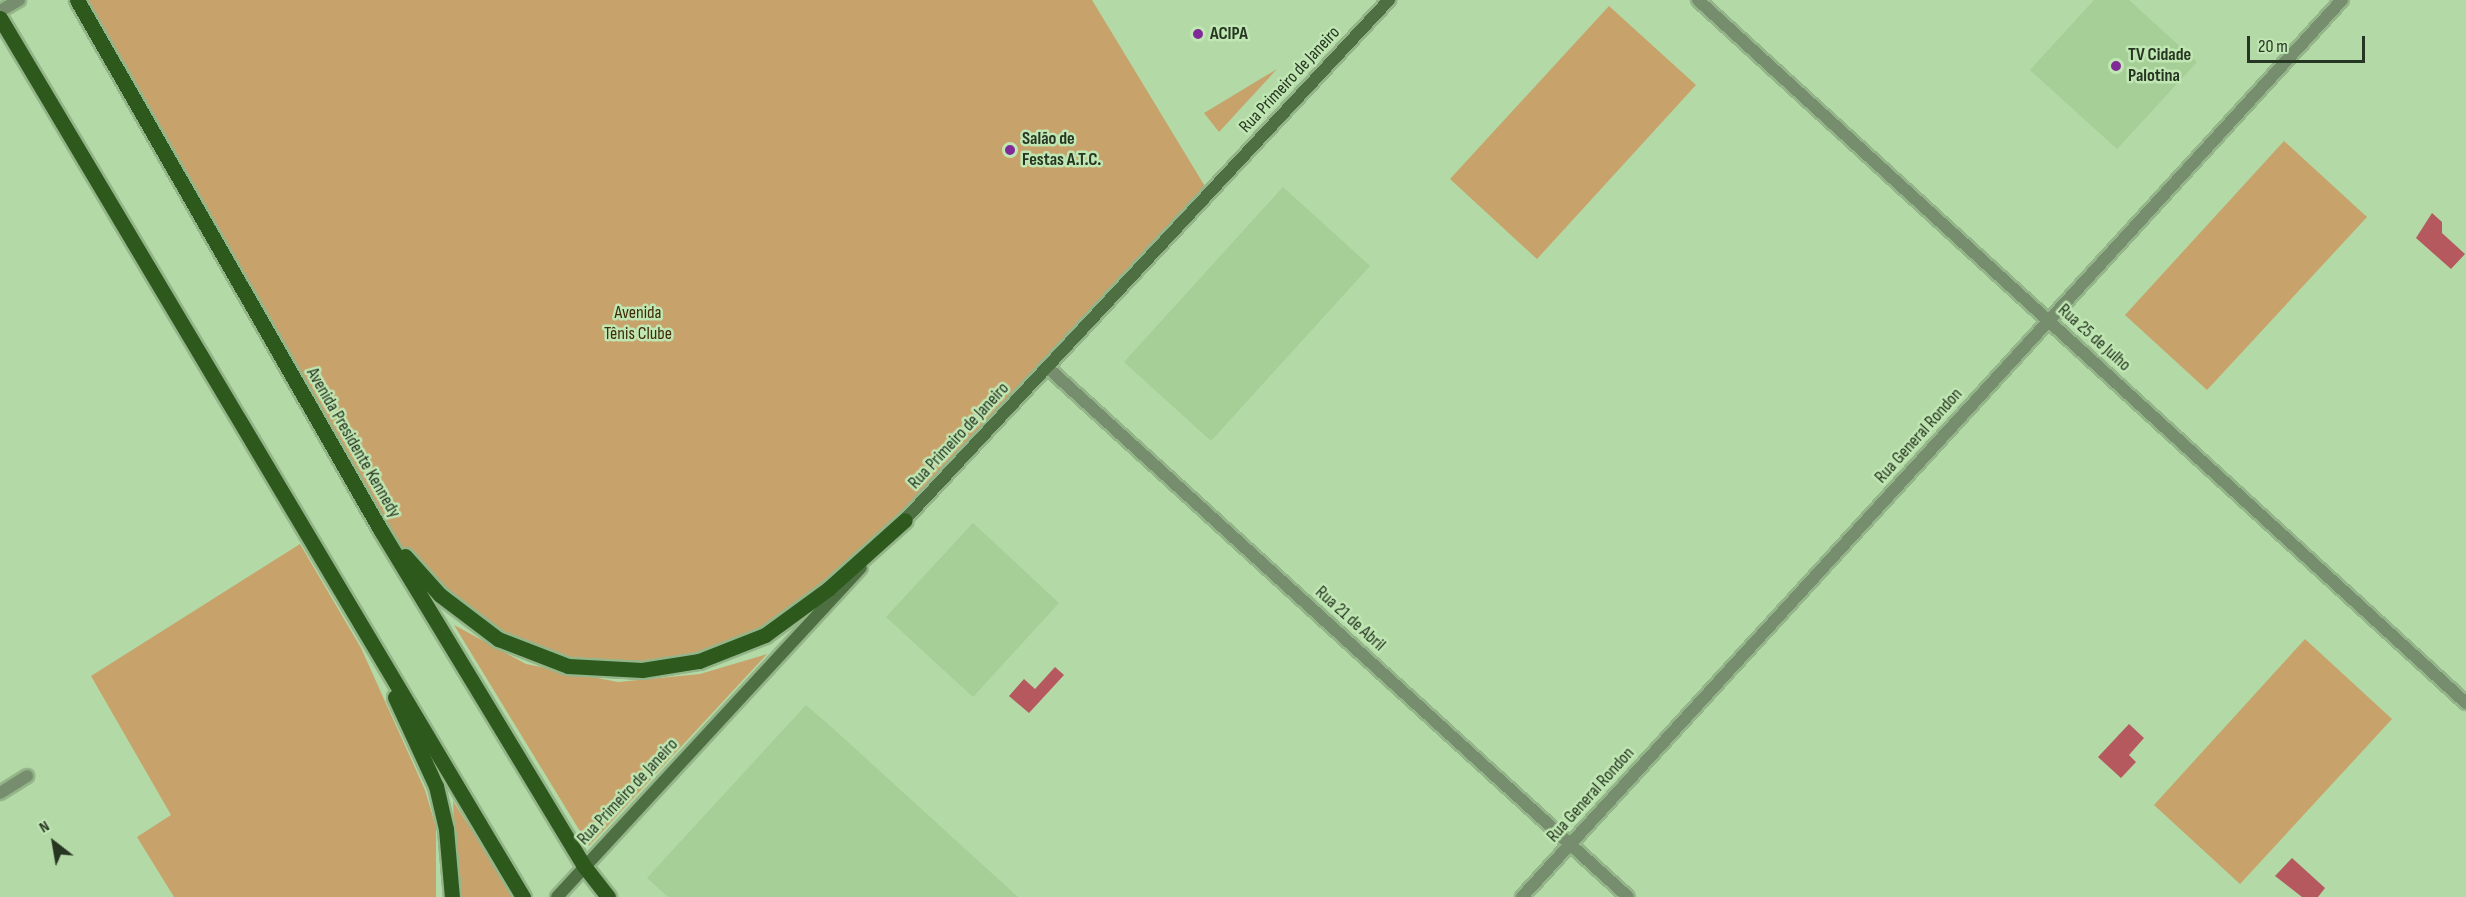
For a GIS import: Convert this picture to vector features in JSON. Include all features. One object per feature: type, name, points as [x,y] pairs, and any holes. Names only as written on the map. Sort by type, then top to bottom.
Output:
[{"type":"main road","name":"Avenida Presidente Kennedy","points":[[77,0],[380,529],[584,866],[608,897]]},
{"type":"main road","points":[[0,18],[523,897]]},
{"type":"main road","points":[[380,529],[440,595],[498,639],[568,666],[642,670],[699,661],[765,635],[828,589],[905,520]]},
{"type":"main road","points":[[348,600],[436,786],[447,829],[452,897]]},
{"type":"street","points":[[0,11],[19,0]]},
{"type":"street","name":"Rua Primeiro de Janeiro","points":[[556,897],[1389,0]]},
{"type":"street","name":"Rua 25 de Julho","points":[[1698,0],[2466,703]]},
{"type":"street","name":"Rua General Rondon","points":[[1522,897],[2342,0]]},
{"type":"street","name":"Rua 21 de Abril","points":[[1047,367],[1628,897]]},
{"type":"street","points":[[0,793],[27,776]]},
{"type":"shaded area","points":[[2094,0],[2129,0],[2197,62],[2117,149],[2030,70]]},
{"type":"shaded area","points":[[1283,187],[1370,266],[1211,441],[1124,362]]},
{"type":"shaded area","points":[[2432,213],[2442,222],[2442,233],[2465,254],[2451,269],[2416,238]]},
{"type":"shaded area","points":[[973,523],[1059,603],[973,697],[886,617]]},
{"type":"shaded area","points":[[1055,667],[1064,675],[1029,713],[1009,696],[1024,679],[1035,689]]},
{"type":"shaded area","points":[[806,705],[1018,897],[668,897],[647,878]]},
{"type":"shaded area","points":[[2129,724],[2144,738],[2129,755],[2136,762],[2121,778],[2098,757]]},
{"type":"shaded area","points":[[2292,858],[2325,888],[2318,897],[2302,897],[2275,876]]},
{"type":"green space","name":"Avenida Tênis Clube","points":[[76,0],[1092,0],[1209,193],[905,520],[765,635],[699,661],[568,666],[498,639],[440,595],[380,529]]},
{"type":"green space","points":[[1609,6],[1696,85],[1537,259],[1450,179]]},
{"type":"green space","points":[[1277,69],[1219,132],[1204,113]]},
{"type":"green space","points":[[2284,141],[2367,217],[2207,390],[2125,315]]},
{"type":"green space","points":[[300,544],[361,648],[425,790],[436,827],[436,897],[174,897],[137,837],[171,815],[91,676]]},
{"type":"green space","points":[[454,625],[526,664],[618,682],[700,674],[767,654],[589,846]]},
{"type":"green space","points":[[2305,639],[2392,719],[2240,884],[2154,805]]},
{"type":"green space","points":[[453,801],[515,897],[457,897]]},
{"type":"place","name":"ACIPA","points":[[1198,34]]},
{"type":"place","name":"TV Cidade Palotina","points":[[2116,66]]},
{"type":"place","name":"Salão de Festas A.T.C.","points":[[1010,150]]}]
